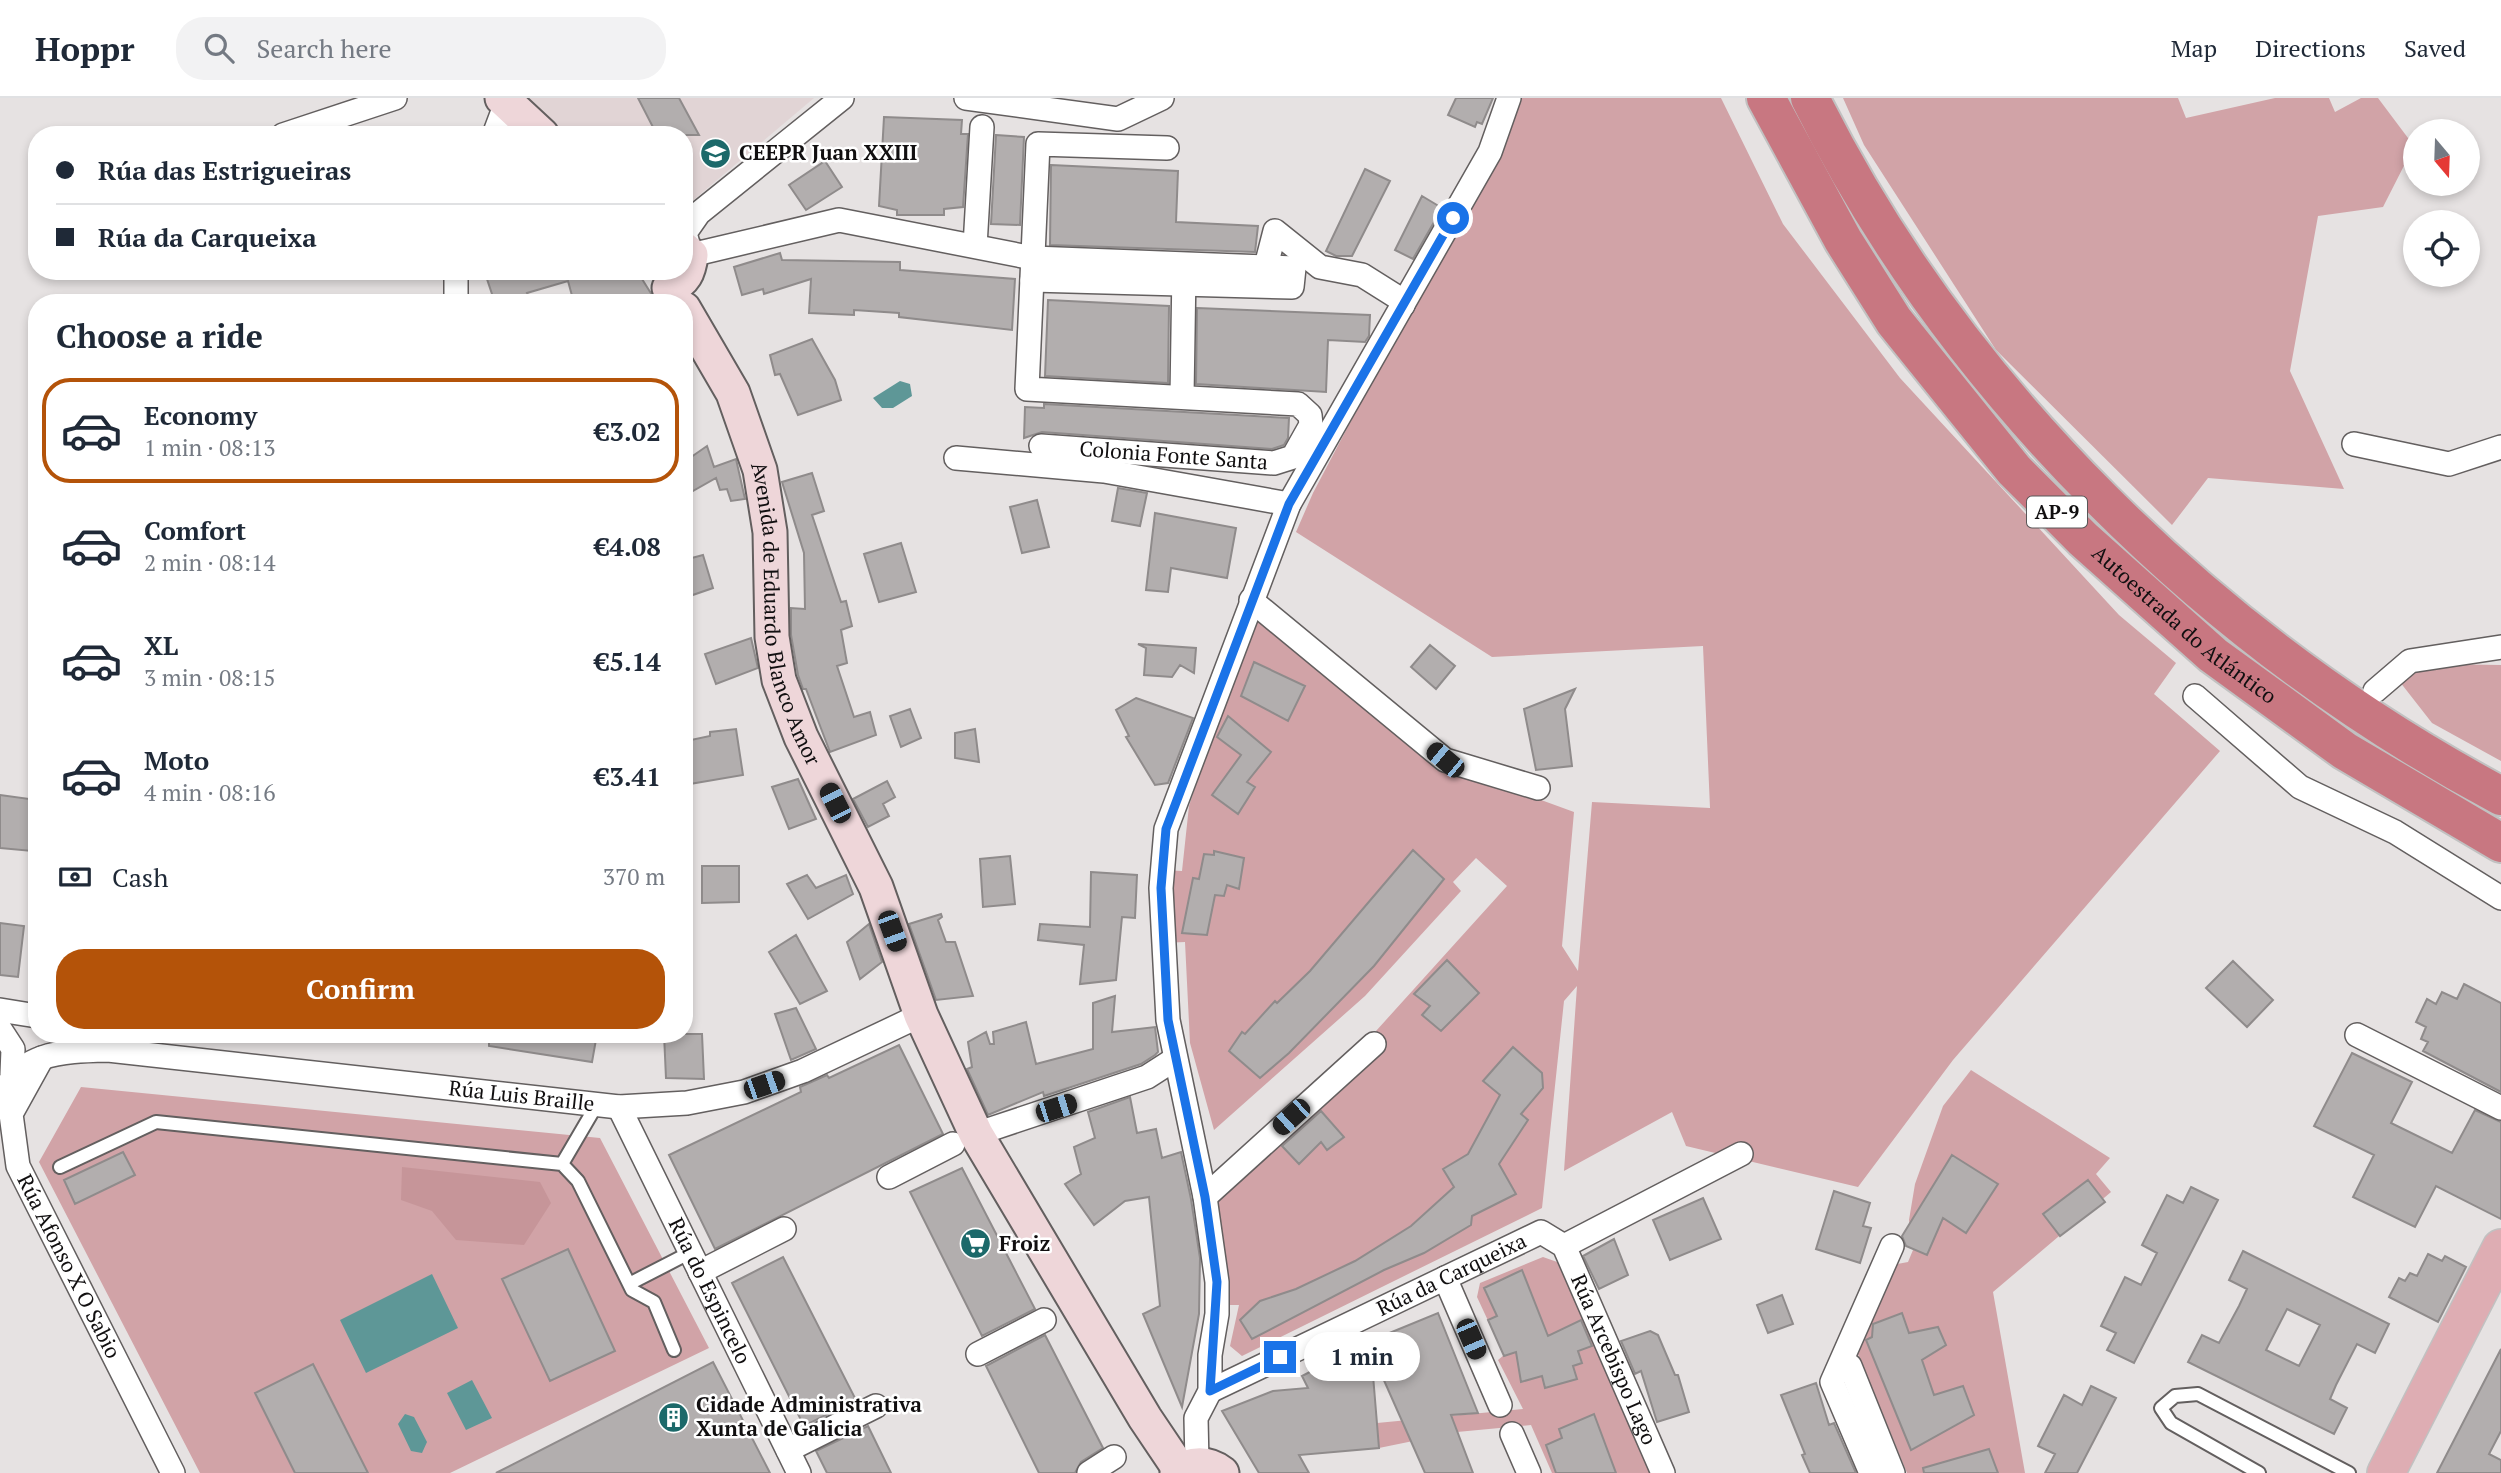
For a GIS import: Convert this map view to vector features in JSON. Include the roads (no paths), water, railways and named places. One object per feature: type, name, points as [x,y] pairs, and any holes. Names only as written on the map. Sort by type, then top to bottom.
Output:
[{"type":"highway","name":"Autoestrada do Atlántico","points":[[1766,98],[1843,240],[1894,321],[2014,470],[2083,539],[2213,655],[2345,751],[2459,821],[2501,843]]},
{"type":"highway","name":"Autoestrada do Atlántico","points":[[1811,98],[1878,222],[1931,303],[2045,442],[2115,513],[2246,628],[2365,714],[2492,791]]},
{"type":"main road","points":[[2386,1473],[2501,1248]]},
{"type":"street","points":[[310,126],[395,98]]},
{"type":"street","points":[[693,222],[699,213],[842,98]]},
{"type":"street","points":[[966,98],[1118,119],[1162,98]]},
{"type":"street","points":[[1194,1470],[1196,1418],[1210,1391],[1217,1282],[1205,1197],[1168,1020],[1161,888],[1166,829],[1289,504],[1490,152],[1509,98]]},
{"type":"street","points":[[497,126],[504,101],[532,126]]},
{"type":"street","points":[[975,246],[982,127]]},
{"type":"street","name":"Colonia Fonte Santa","points":[[1041,446],[1274,463],[1293,457],[1311,425],[1310,415],[1298,404],[1027,389],[1038,144],[1167,148]]},
{"type":"street","points":[[693,251],[839,220],[975,246],[1033,269],[1184,274],[1292,287],[1294,268],[1266,266],[1184,274]]},
{"type":"street","points":[[1266,266],[1275,231],[1320,267],[1362,275],[1397,297],[1403,305]]},
{"type":"street","points":[[1182,396],[1184,274]]},
{"type":"street","name":"Avenida de Eduardo Blanco Amor","points":[[693,326],[733,393],[760,470],[770,532],[772,637],[779,680],[801,737],[876,887],[965,1139],[1145,1418],[1194,1470]]},
{"type":"street","points":[[2354,444],[2449,464],[2501,447]]},
{"type":"street","points":[[956,458],[1104,471],[1289,504]]},
{"type":"street","points":[[1251,600],[1445,760],[1538,788]]},
{"type":"street","points":[[2375,691],[2410,661],[2501,647]]},
{"type":"street","points":[[2195,696],[2300,787],[2395,832],[2501,898]]},
{"type":"street","points":[[0,1010],[28,1015]]},
{"type":"street","name":"Rúa Luis Braille","points":[[112,1043],[619,1107],[687,1102],[744,1092],[803,1072],[920,1014]]},
{"type":"street","points":[[0,1029],[13,1049],[12,1074],[0,1104]]},
{"type":"street","points":[[2357,1035],[2501,1108]]},
{"type":"street","points":[[12,1074],[42,1058],[99,1043]]},
{"type":"street","points":[[1205,1197],[1374,1044]]},
{"type":"street","name":"Rúa Afonso X O Sabio","points":[[42,1058],[11,1114],[18,1166],[173,1473]]},
{"type":"street","points":[[889,1177],[965,1139],[1147,1077],[1175,1059]]},
{"type":"street","name":"Rúa do Espincelo","points":[[619,1107],[799,1473]]},
{"type":"street","points":[[1564,1246],[1741,1154]]},
{"type":"street","name":"Rúa Afonso X O Sabio","points":[[0,1157],[157,1473]]},
{"type":"street","points":[[695,1262],[784,1229]]},
{"type":"street","name":"Rúa da Carqueixa","points":[[1210,1391],[1541,1232],[1564,1246]]},
{"type":"street","name":"Rúa Arcebispo Lago","points":[[1564,1246],[1663,1473]]},
{"type":"street","points":[[1871,1473],[1832,1382],[1892,1246]]},
{"type":"street","points":[[1445,1278],[1500,1405]]},
{"type":"street","points":[[978,1354],[1044,1320]]},
{"type":"street","points":[[1850,1366],[1893,1473]]},
{"type":"street","points":[[788,1450],[876,1406]]},
{"type":"street","points":[[1512,1434],[1529,1473]]},
{"type":"street","points":[[1089,1473],[1114,1457]]},
{"type":"lane","points":[[562,1164],[596,1106]]},
{"type":"lane","points":[[60,1167],[156,1122],[562,1164],[578,1181],[632,1290],[654,1302],[674,1350]]},
{"type":"lane","points":[[629,1284],[695,1262]]},
{"type":"lane","points":[[2259,1473],[2171,1423],[2161,1408],[2175,1396],[2198,1394],[2349,1473]]},
{"type":"water","points":[[900,381],[910,384],[912,396],[893,408],[882,408],[873,398]]},
{"type":"water","points":[[432,1274],[458,1328],[366,1373],[340,1320]]},
{"type":"water","points":[[472,1380],[492,1418],[466,1430],[447,1393]]},
{"type":"water","points":[[405,1414],[414,1417],[427,1442],[422,1453],[411,1451],[398,1424]]},
{"type":"place","name":"CEEPR Juan XXIII","points":[[716,153]]},
{"type":"place","name":"Froiz","points":[[976,1244]]},
{"type":"place","name":"Cidade Administrativa Xunta de Galicia","points":[[673,1417]]}]
